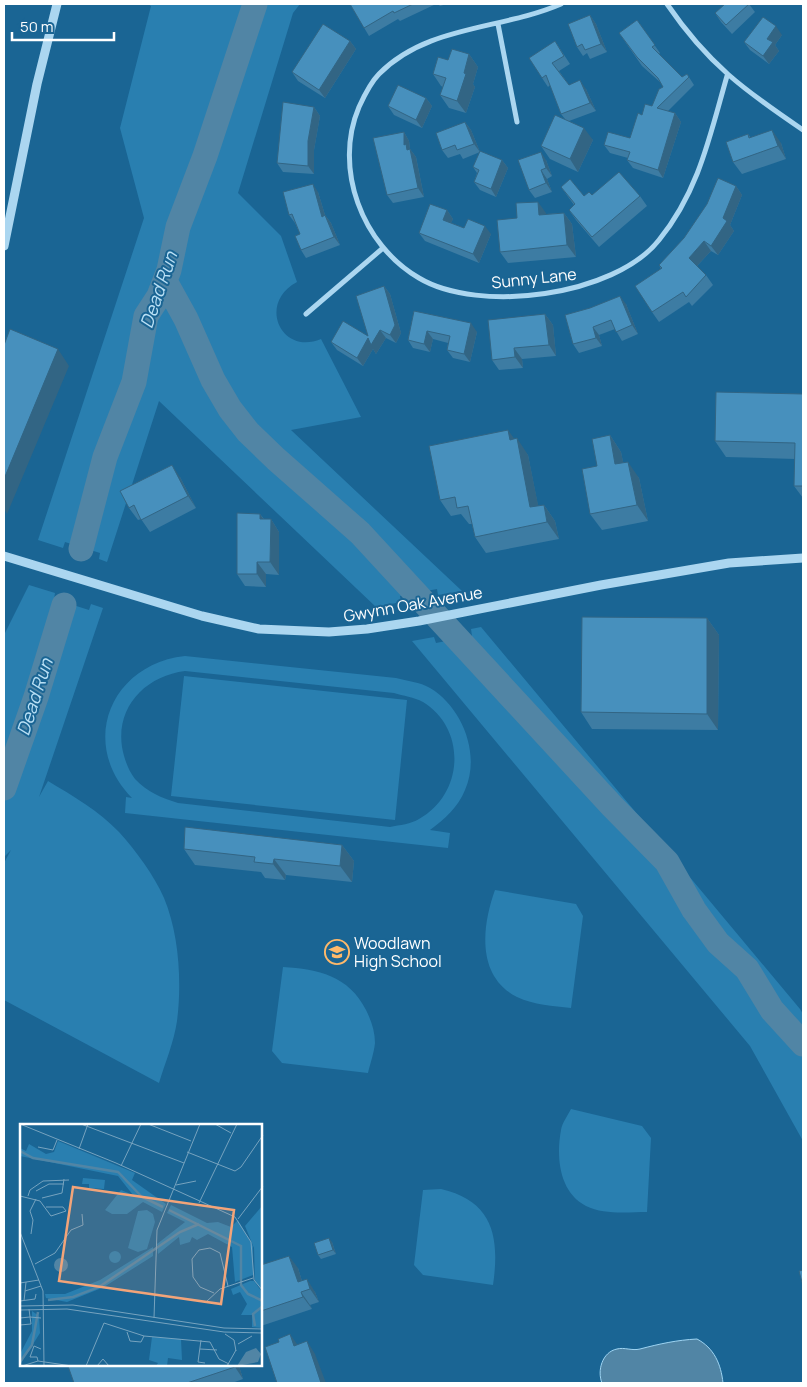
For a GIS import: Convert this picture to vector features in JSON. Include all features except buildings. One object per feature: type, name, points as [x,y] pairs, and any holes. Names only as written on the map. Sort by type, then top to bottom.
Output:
[{"type":"street","points":[[4,246],[37,84],[57,4]]},
{"type":"street","name":"Sunny Lane","points":[[561,4],[532,15],[437,37],[399,57],[378,75],[366,93],[349,138],[348,160],[360,209],[383,248],[419,279],[464,295],[498,297],[561,291],[588,284],[616,273],[637,260],[658,242],[690,195],[700,168],[727,76]]},
{"type":"street","points":[[667,4],[704,53],[727,76],[803,130]]},
{"type":"street","points":[[498,24],[517,122]]},
{"type":"street","points":[[306,314],[383,248]]},
{"type":"street","name":"Gwynn Oak Avenue","points":[[4,556],[202,616],[260,629],[329,632],[419,621],[729,562],[803,558]]},
{"type":"shaded area","points":[[148,4],[300,4],[293,13],[238,193],[281,236],[297,282],[285,291],[278,302],[276,314],[279,325],[285,334],[295,340],[307,342],[321,339],[361,417],[291,430],[462,591],[438,595],[437,589],[400,596],[401,602],[376,607],[159,401],[107,562],[99,559],[100,553],[65,542],[63,548],[38,540],[144,218],[120,128],[151,6]]},
{"type":"shaded area","points":[[29,585],[55,593],[54,599],[89,610],[91,604],[103,608],[39,797],[48,781],[103,817],[119,832],[138,855],[164,898],[176,942],[179,990],[176,1029],[159,1083],[4,1000],[4,863],[11,850],[4,857],[4,635]]},
{"type":"shaded area","points":[[481,627],[800,1009],[803,1014],[803,1141],[750,1046],[412,641],[434,637],[436,643],[472,636],[471,629]]},
{"type":"shaded area","points":[[185,656],[396,678],[430,688],[441,696],[459,719],[466,733],[471,762],[465,790],[459,802],[441,822],[430,830],[450,833],[448,848],[125,813],[126,797],[132,798],[116,776],[107,754],[106,731],[110,709],[121,690],[138,674],[159,662]],"holes":[[[185,671],[394,693],[420,700],[437,714],[447,728],[453,744],[454,761],[452,778],[445,794],[434,808],[419,819],[390,827],[178,803],[155,794],[140,784],[130,772],[122,747],[121,732],[124,719],[129,706],[137,696],[146,686],[158,679]]]},
{"type":"shaded area","points":[[184,676],[407,700],[395,820],[171,796]]},
{"type":"shaded area","points":[[495,890],[576,904],[583,916],[571,1008],[523,1000],[504,988],[494,976],[486,949],[485,934]]},
{"type":"shaded area","points":[[283,967],[308,970],[331,976],[351,989],[359,998],[370,1018],[374,1034],[375,1043],[368,1073],[282,1063],[272,1051]]},
{"type":"shaded area","points":[[571,1109],[642,1126],[651,1138],[647,1212],[600,1211],[586,1206],[570,1192],[562,1173],[559,1151],[562,1127]]},
{"type":"shaded area","points":[[441,1189],[472,1202],[482,1212],[489,1224],[495,1251],[493,1285],[423,1275],[414,1265],[423,1190]]},
{"type":"shaded area","points":[[697,1339],[708,1347],[716,1357],[723,1383],[602,1383],[600,1373],[602,1363],[604,1358],[612,1351],[637,1349],[668,1342]]},
{"type":"waterway","name":"Dead Run","points":[[81,549],[105,457],[134,382],[146,316],[159,296],[169,270],[178,227],[205,156],[255,4]]},
{"type":"waterway","points":[[165,281],[186,319],[213,380],[230,409],[248,432],[360,533],[612,806],[667,862],[694,910],[718,943],[747,969],[772,1010],[803,1044]]},
{"type":"waterway","name":"Dead Run","points":[[4,788],[36,697],[64,605]]},
{"type":"place","name":"Woodlawn High School","points":[[337,952]]}]
